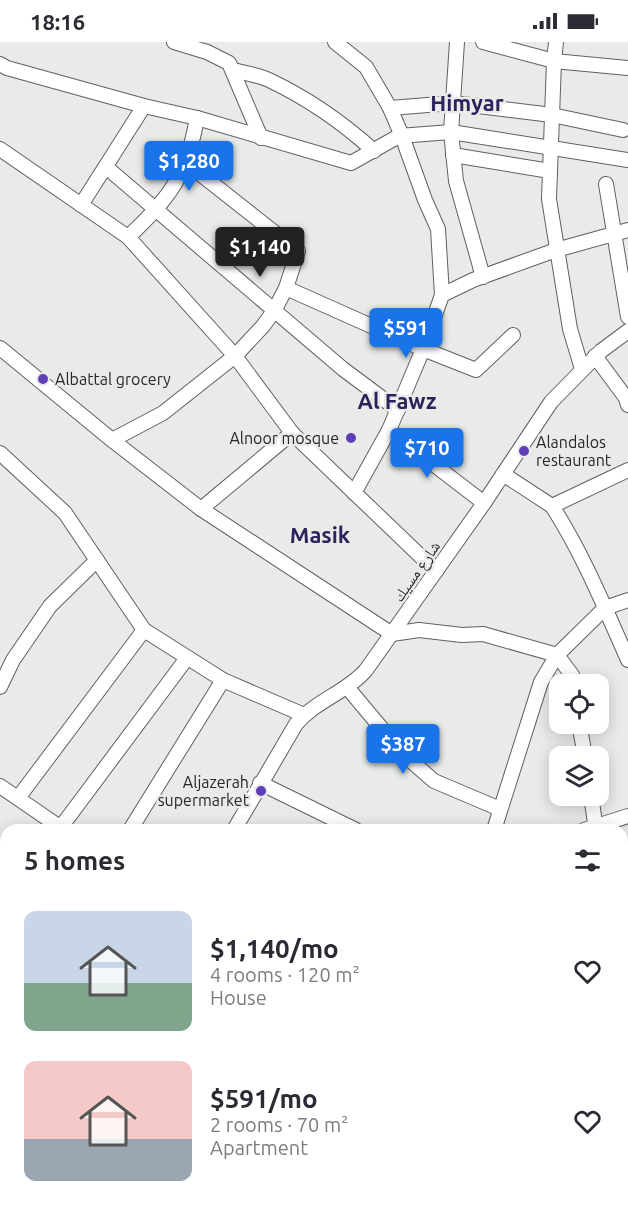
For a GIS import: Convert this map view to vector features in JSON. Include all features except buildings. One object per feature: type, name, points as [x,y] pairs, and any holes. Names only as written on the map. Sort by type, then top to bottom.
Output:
[{"type":"street","points":[[174,42],[207,52],[229,63],[261,138]]},
{"type":"street","points":[[335,42],[366,67],[390,108],[402,136],[438,229],[442,295],[398,410],[354,493]]},
{"type":"street","points":[[457,42],[451,132],[453,155],[456,181],[483,277]]},
{"type":"street","points":[[483,42],[554,60],[628,68]]},
{"type":"street","points":[[556,42],[549,199],[570,329],[582,369]]},
{"type":"street","points":[[0,64],[7,68],[144,106],[197,118],[351,163],[402,136],[451,132],[628,160]]},
{"type":"street","points":[[233,70],[267,79],[310,102],[348,127],[374,151]]},
{"type":"street","points":[[390,108],[453,103],[552,116],[623,130]]},
{"type":"street","points":[[81,205],[144,106]]},
{"type":"street","points":[[128,237],[158,210],[173,188],[185,165],[193,141],[197,118]]},
{"type":"street","points":[[0,149],[128,237],[235,356],[292,433],[436,572]]},
{"type":"street","points":[[453,155],[550,171]]},
{"type":"street","points":[[112,440],[163,413],[235,356],[264,326],[274,311],[286,288],[298,251],[207,179],[185,165]]},
{"type":"street","points":[[106,166],[343,369],[398,410]]},
{"type":"street","points":[[606,184],[621,232],[628,317]]},
{"type":"street","points":[[442,295],[455,287],[556,250],[621,232]]},
{"type":"street","points":[[286,288],[476,370],[513,335]]},
{"type":"street","name":"شارع مسيك","points":[[237,824],[296,724],[304,715],[347,687],[366,670],[484,503],[551,402],[595,356],[628,331]]},
{"type":"street","points":[[0,348],[201,509],[392,634],[419,630],[462,635],[483,634],[557,655],[571,674]]},
{"type":"street","points":[[595,356],[626,398],[628,405]]},
{"type":"street","points":[[389,430],[484,503]]},
{"type":"street","points":[[201,509],[292,433]]},
{"type":"street","points":[[0,453],[65,513],[144,630],[223,680],[304,715]]},
{"type":"street","points":[[552,506],[628,470]]},
{"type":"street","points":[[503,474],[552,506],[566,529],[605,608],[628,660]]},
{"type":"street","points":[[0,687],[13,660],[50,606],[97,560]]},
{"type":"street","points":[[496,824],[541,682],[557,655],[605,608],[628,600]]},
{"type":"street","points":[[18,798],[144,630]]},
{"type":"street","points":[[67,824],[187,658]]},
{"type":"street","points":[[134,824],[223,680]]},
{"type":"street","points":[[347,687],[403,754],[434,781],[500,809]]},
{"type":"street","points":[[260,783],[344,824]]},
{"type":"street","points":[[0,786],[56,824]]},
{"type":"street","points":[[591,806],[592,824]]},
{"type":"street","points":[[604,824],[628,816]]},
{"type":"place","name":"Albattal grocery","points":[[43,379]]},
{"type":"place","name":"Alnoor mosque","points":[[351,438]]},
{"type":"place","name":"Alandalos restaurant","points":[[524,451]]},
{"type":"place","name":"Aljazerah supermarket","points":[[261,791]]},
{"type":"district","name":"Himyar","points":[[467,103]]},
{"type":"district","name":"Al Fawz","points":[[397,401]]},
{"type":"district","name":"Masik","points":[[320,535]]}]
